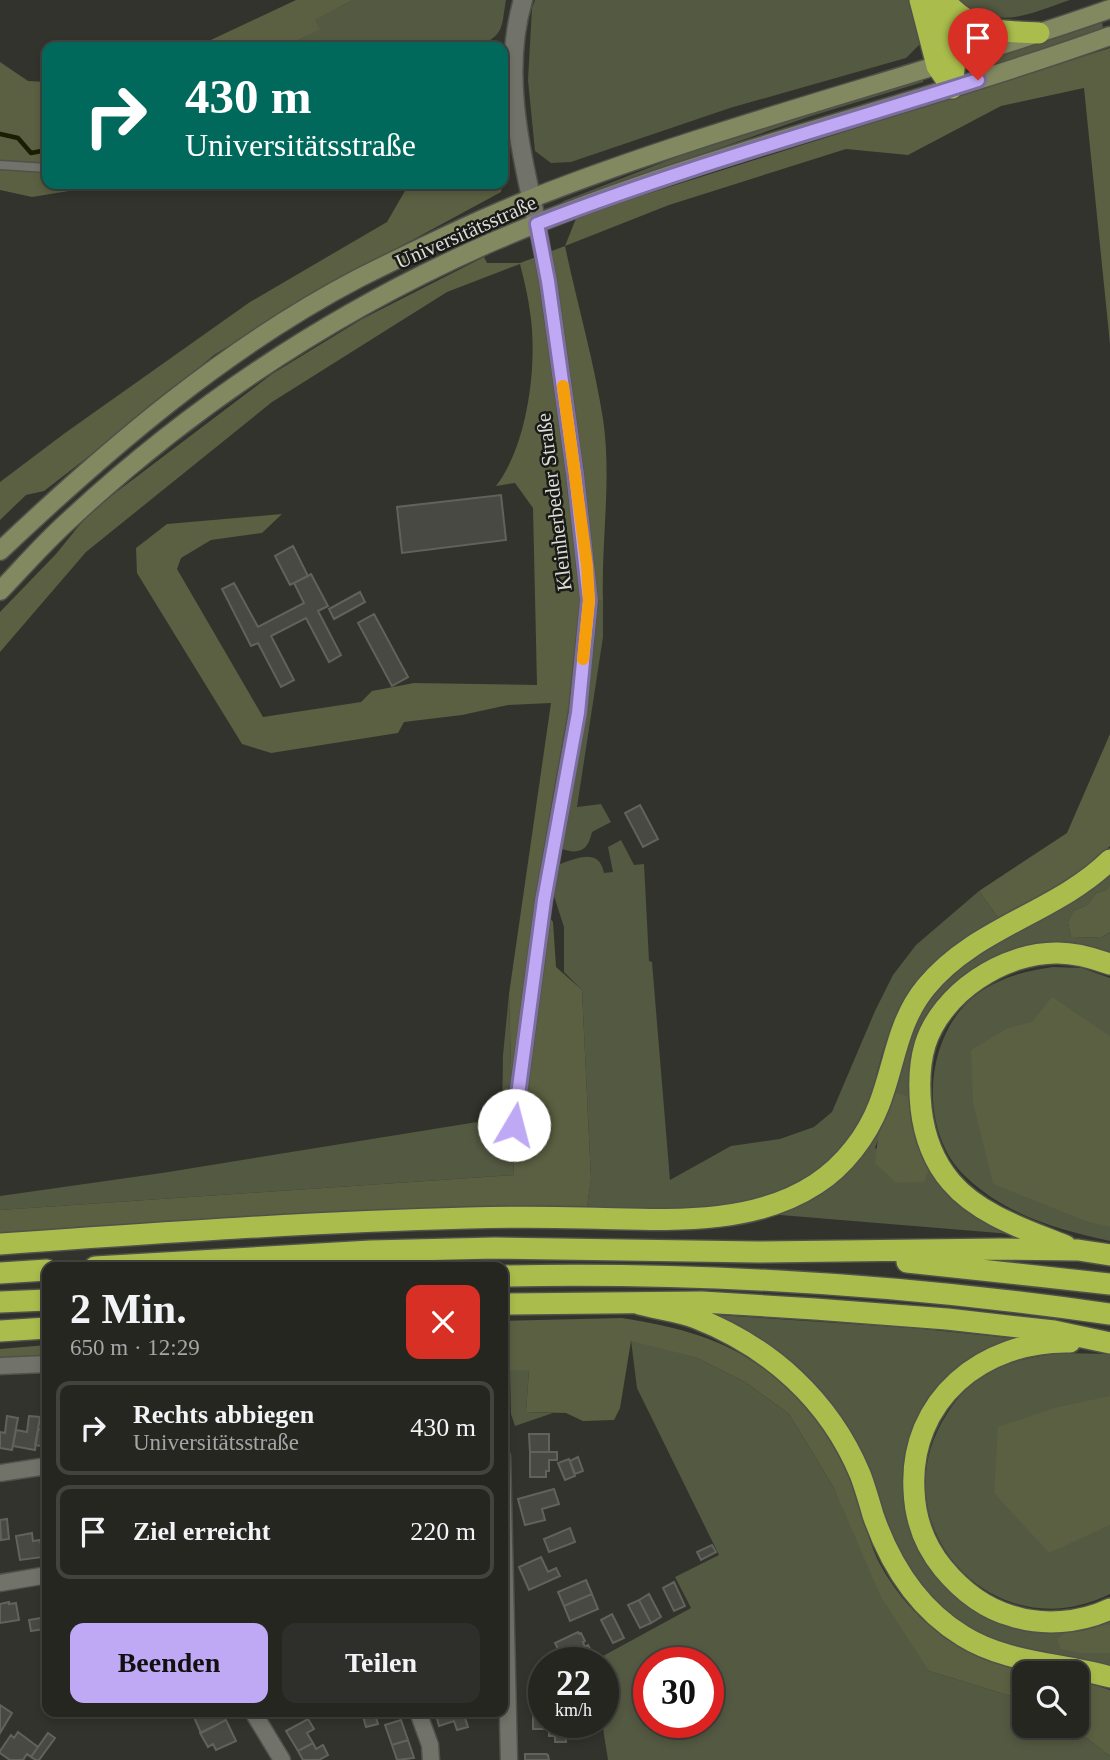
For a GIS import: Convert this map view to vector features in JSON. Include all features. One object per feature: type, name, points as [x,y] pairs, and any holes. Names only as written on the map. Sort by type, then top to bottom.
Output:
[{"type":"highway","points":[[920,0],[946,63],[952,88]]},
{"type":"highway","points":[[942,0],[946,63]]},
{"type":"highway","points":[[942,0],[957,14],[990,31],[1039,33]]},
{"type":"highway","points":[[0,1244],[468,1218],[666,1219],[746,1212],[771,1204],[815,1185],[852,1152],[869,1127],[879,1105],[900,1032],[911,1009],[936,975],[969,948],[1082,884],[1110,860]]},
{"type":"highway","points":[[1078,1251],[986,1209],[967,1198],[951,1182],[929,1144],[922,1120],[919,1091],[921,1067],[925,1045],[935,1022],[977,979],[1003,965],[1028,957],[1056,953],[1083,955],[1110,964]]},
{"type":"highway","points":[[178,1262],[344,1252],[481,1248],[758,1252],[1000,1249],[1078,1251],[1110,1255]]},
{"type":"highway","points":[[758,1252],[929,1264],[1110,1284]]},
{"type":"highway","points":[[0,1273],[42,1270]]},
{"type":"highway","points":[[508,1276],[647,1275],[766,1280],[1024,1302],[1110,1314]]},
{"type":"highway","points":[[0,1302],[42,1300]]},
{"type":"highway","points":[[508,1304],[702,1302],[947,1319],[1054,1331],[1110,1343]]},
{"type":"highway","points":[[639,1304],[693,1317],[739,1337],[779,1365],[815,1398],[844,1441],[902,1579],[922,1604],[942,1620],[963,1636],[999,1653],[1110,1677]]},
{"type":"highway","points":[[0,1331],[42,1328]]},
{"type":"highway","points":[[1110,1343],[1060,1342],[1021,1348],[971,1369],[938,1402],[928,1420],[914,1460],[913,1476],[916,1511],[921,1532],[930,1549],[951,1578],[982,1604],[1024,1620],[1050,1622],[1086,1617],[1110,1609]]},
{"type":"main road","name":"Universitätsstraße","points":[[0,551],[95,462],[174,399],[234,355],[357,279],[531,198],[667,149],[1105,11]]},
{"type":"main road","name":"Universitätsstraße","points":[[0,591],[65,524],[164,438],[219,397],[334,322],[399,286],[485,246],[617,193],[1107,37]]},
{"type":"street","name":"Kleinherbeder Straße","points":[[514,1125],[544,900],[578,713],[589,600],[575,474],[548,281],[514,113],[508,48],[523,0]]},
{"type":"street","points":[[0,1366],[42,1364]]},
{"type":"street","points":[[0,1473],[42,1467]]},
{"type":"street","points":[[0,1583],[42,1576]]},
{"type":"street","points":[[256,1717],[282,1760]]},
{"type":"street","points":[[420,1717],[430,1745],[431,1760]]},
{"type":"street","points":[[508,1717],[509,1760]]},
{"type":"lane","points":[[0,165],[42,168]]},
{"type":"green space","points":[[296,0],[353,0],[315,20],[320,30],[293,42],[207,42]]},
{"type":"green space","points":[[353,0],[506,0],[500,29],[486,42],[293,42],[319,30],[314,20]]},
{"type":"green space","points":[[535,0],[908,0],[920,31],[919,45],[906,58],[730,108],[571,162],[551,163],[535,151],[528,80],[532,8]]},
{"type":"green space","points":[[956,0],[1070,0],[1025,15],[999,18],[971,10]]},
{"type":"green space","points":[[1102,20],[1103,29],[993,66],[979,69],[966,66]]},
{"type":"green space","points":[[1110,48],[1110,344],[1084,88],[1001,106],[908,155],[846,149],[669,205],[565,246],[577,216]]},
{"type":"green space","points":[[0,62],[28,81],[42,82],[42,189],[81,189],[32,197],[0,190]]},
{"type":"green space","points":[[923,79],[923,82],[811,116],[562,203],[697,149]]},
{"type":"green space","points":[[406,189],[502,189],[501,192],[322,289],[214,355],[44,491],[26,495],[0,520],[0,482],[250,302],[387,222]]},
{"type":"green space","points":[[565,246],[595,376],[606,442],[603,601],[582,599],[573,680],[540,879],[537,919],[550,918],[553,922],[556,967],[582,990],[591,1179],[587,1207],[283,1217],[0,1233],[0,1210],[514,1175],[509,994],[551,703],[508,705],[462,715],[404,722],[398,733],[271,753],[242,744],[137,573],[136,548],[167,524],[282,514],[262,533],[211,540],[181,558],[177,569],[263,717],[361,702],[372,691],[414,683],[537,685],[533,508],[515,483],[496,486],[516,449],[531,378],[532,332],[520,264],[447,292],[272,402],[86,552],[0,652],[0,612],[56,554],[90,512],[272,374],[362,319],[484,257],[487,263],[520,263]]},
{"type":"green space","points":[[596,600],[603,601],[603,637],[577,807],[601,804],[611,822],[592,832],[582,850],[574,851],[562,849],[562,844],[594,644]]},
{"type":"green space","points":[[1110,734],[1110,846],[1058,888],[999,919],[979,891],[1067,833]]},
{"type":"green space","points":[[621,840],[634,865],[644,864],[649,961],[652,962],[670,1180],[731,1146],[780,1139],[814,1127],[832,1112],[893,975],[916,945],[979,891],[999,919],[954,946],[930,969],[890,1032],[860,1124],[838,1153],[795,1185],[762,1199],[719,1207],[587,1207],[591,1179],[582,990],[564,972],[564,927],[553,893],[560,864],[587,857],[598,860],[604,873],[613,872],[608,847]]},
{"type":"green space","points":[[1110,871],[1110,885],[1106,890],[1096,893],[1087,905],[1073,911],[1068,922],[1071,938],[1102,937],[1110,932],[1110,957],[1035,949],[933,1015],[920,1143],[1011,1234],[768,1214],[823,1189],[929,997],[968,958]],"holes":[[[908,1097],[915,1134],[929,1169],[875,1148],[889,1110]]]},
{"type":"green space","points":[[1110,885],[1110,932],[1102,937],[1071,938],[1068,922],[1073,911],[1087,905],[1096,893],[1106,890]]},
{"type":"green space","points":[[1053,967],[1082,968],[1110,978],[1110,1241],[1071,1232],[1034,1219],[1015,1211],[982,1190],[966,1177],[951,1158],[940,1137],[934,1113],[936,1063],[943,1039],[955,1017],[971,999],[989,986],[1020,974]]},
{"type":"green space","points":[[509,994],[514,1175],[0,1210],[0,1196],[162,1173],[502,1118],[503,1055]]},
{"type":"green space","points":[[1052,997],[1110,1036],[1110,1227],[1088,1222],[993,1184],[973,1102],[971,1050],[1008,1028],[1032,1022]]},
{"type":"green space","points":[[896,1093],[909,1097],[915,1134],[929,1169],[924,1182],[896,1183],[875,1163],[878,1138],[892,1095]]},
{"type":"green space","points":[[717,1315],[913,1328],[1021,1339],[927,1408],[913,1526],[982,1608],[1110,1615],[1110,1624],[1104,1626],[1080,1653],[1110,1653],[1110,1672],[1089,1667],[1089,1661],[1060,1661],[993,1646],[966,1630],[906,1575],[866,1472],[732,1324]]},
{"type":"green space","points":[[622,1318],[700,1336],[724,1345],[767,1371],[807,1409],[835,1446],[848,1474],[874,1552],[895,1588],[909,1606],[941,1634],[978,1655],[1012,1667],[1012,1696],[929,1671],[881,1597],[834,1488],[789,1414],[745,1382],[697,1358],[631,1341],[620,1408],[614,1420],[583,1421],[566,1413],[526,1412],[529,1370],[510,1370],[508,1321]]},
{"type":"green space","points":[[631,1340],[697,1358],[745,1382],[789,1414],[834,1488],[929,1671],[1012,1696],[1012,1738],[1087,1738],[1110,1756],[1110,1760],[608,1760],[605,1738],[619,1738],[619,1647],[691,1608],[675,1577],[719,1555],[637,1388]]},
{"type":"green space","points":[[42,1345],[42,1357],[0,1360],[0,1349]]},
{"type":"green space","points":[[1061,1353],[1110,1354],[1110,1594],[1066,1608],[1025,1606],[988,1591],[957,1566],[936,1533],[926,1495],[929,1454],[955,1401],[979,1378],[1013,1362]]},
{"type":"green space","points":[[510,1370],[529,1370],[526,1412],[553,1413],[515,1426],[511,1414]]},
{"type":"green space","points":[[1110,1396],[1110,1525],[1049,1553],[994,1493],[998,1427],[1054,1408]]},
{"type":"green space","points":[[1110,1624],[1110,1653],[1080,1653],[1061,1649],[1057,1639],[1067,1631]]},
{"type":"green space","points":[[1089,1683],[1110,1690],[1110,1756],[1087,1738],[1089,1738]]},
{"type":"building","points":[[501,495],[506,540],[402,553],[397,507]]},
{"type":"building","points":[[293,546],[308,576],[290,585],[275,556]]},
{"type":"building","points":[[311,574],[328,606],[318,611],[341,655],[329,662],[306,618],[271,636],[294,680],[281,687],[258,643],[251,646],[222,589],[234,583],[258,627],[304,603],[294,583]]},
{"type":"building","points":[[360,592],[365,602],[334,619],[329,609]]},
{"type":"building","points":[[374,614],[408,677],[392,686],[358,623]]},
{"type":"building","points":[[640,805],[658,839],[643,847],[625,813]]},
{"type":"building","points":[[7,1416],[18,1418],[12,1450],[0,1448],[0,1432],[5,1433]]},
{"type":"building","points":[[29,1416],[40,1417],[35,1450],[13,1446],[16,1430],[27,1432]]},
{"type":"building","points":[[38,1429],[42,1430],[42,1446],[35,1445]]},
{"type":"building","points":[[529,1434],[549,1434],[549,1452],[530,1452]]},
{"type":"building","points":[[530,1452],[557,1452],[557,1460],[549,1460],[546,1477],[530,1477]]},
{"type":"building","points":[[578,1457],[583,1471],[575,1474],[570,1461]]},
{"type":"building","points":[[569,1459],[575,1476],[565,1480],[558,1463]]},
{"type":"building","points":[[554,1489],[559,1504],[542,1509],[545,1520],[525,1525],[518,1499]]},
{"type":"building","points":[[7,1519],[9,1539],[1,1540],[0,1520]]},
{"type":"building","points":[[570,1528],[575,1542],[549,1552],[544,1539]]},
{"type":"building","points":[[32,1533],[33,1541],[40,1540],[42,1557],[20,1560],[16,1536]]},
{"type":"building","points":[[712,1545],[716,1552],[701,1560],[697,1552]]},
{"type":"building","points":[[541,1557],[548,1572],[556,1568],[560,1576],[529,1590],[519,1567]]},
{"type":"building","points":[[586,1580],[592,1594],[564,1606],[558,1592]]},
{"type":"building","points":[[674,1582],[685,1606],[674,1611],[663,1588]]},
{"type":"building","points":[[592,1594],[598,1609],[570,1621],[564,1606]]},
{"type":"building","points":[[649,1594],[661,1617],[651,1623],[639,1600]]},
{"type":"building","points":[[639,1600],[651,1623],[640,1628],[628,1605]]},
{"type":"building","points":[[16,1603],[19,1620],[0,1623],[0,1604]]},
{"type":"building","points":[[612,1614],[624,1638],[613,1643],[601,1620]]},
{"type":"building","points":[[41,1618],[42,1629],[31,1631],[29,1620]]},
{"type":"building","points":[[578,1632],[585,1641],[585,1647],[557,1647],[555,1643]]},
{"type":"building","points":[[0,1705],[12,1713],[0,1733]]},
{"type":"building","points":[[194,1717],[224,1717],[226,1720],[201,1733]]},
{"type":"building","points":[[363,1717],[376,1717],[378,1724],[366,1727]]},
{"type":"building","points":[[436,1717],[465,1717],[468,1727],[457,1730],[454,1721],[439,1726]]},
{"type":"building","points":[[308,1719],[314,1729],[307,1733],[313,1743],[298,1751],[286,1731]]},
{"type":"building","points":[[226,1720],[236,1741],[216,1750],[213,1744],[208,1747],[200,1733]]},
{"type":"building","points":[[401,1720],[408,1740],[392,1745],[385,1725]]},
{"type":"building","points":[[18,1732],[38,1747],[31,1757],[27,1754],[23,1760],[10,1760],[0,1751],[11,1735],[14,1738]]},
{"type":"building","points":[[48,1733],[55,1738],[39,1760],[36,1760],[31,1757]]},
{"type":"building","points":[[555,1738],[566,1738],[566,1742],[555,1742]]},
{"type":"building","points":[[408,1740],[414,1758],[397,1760],[392,1745]]},
{"type":"building","points":[[313,1743],[316,1749],[323,1745],[328,1755],[319,1760],[303,1760],[298,1751]]},
{"type":"building","points":[[525,1754],[546,1754],[549,1760],[525,1760]]},
{"type":"waterway","points":[[0,134],[18,138],[31,153],[42,151]]},
{"type":"slow traffic","points":[[563,386],[587,566],[589,600],[583,659]]},
{"type":"route","points":[[514,1125],[544,900],[578,713],[589,600],[575,474],[548,281],[537,224],[617,193],[705,164],[978,80]]}]
